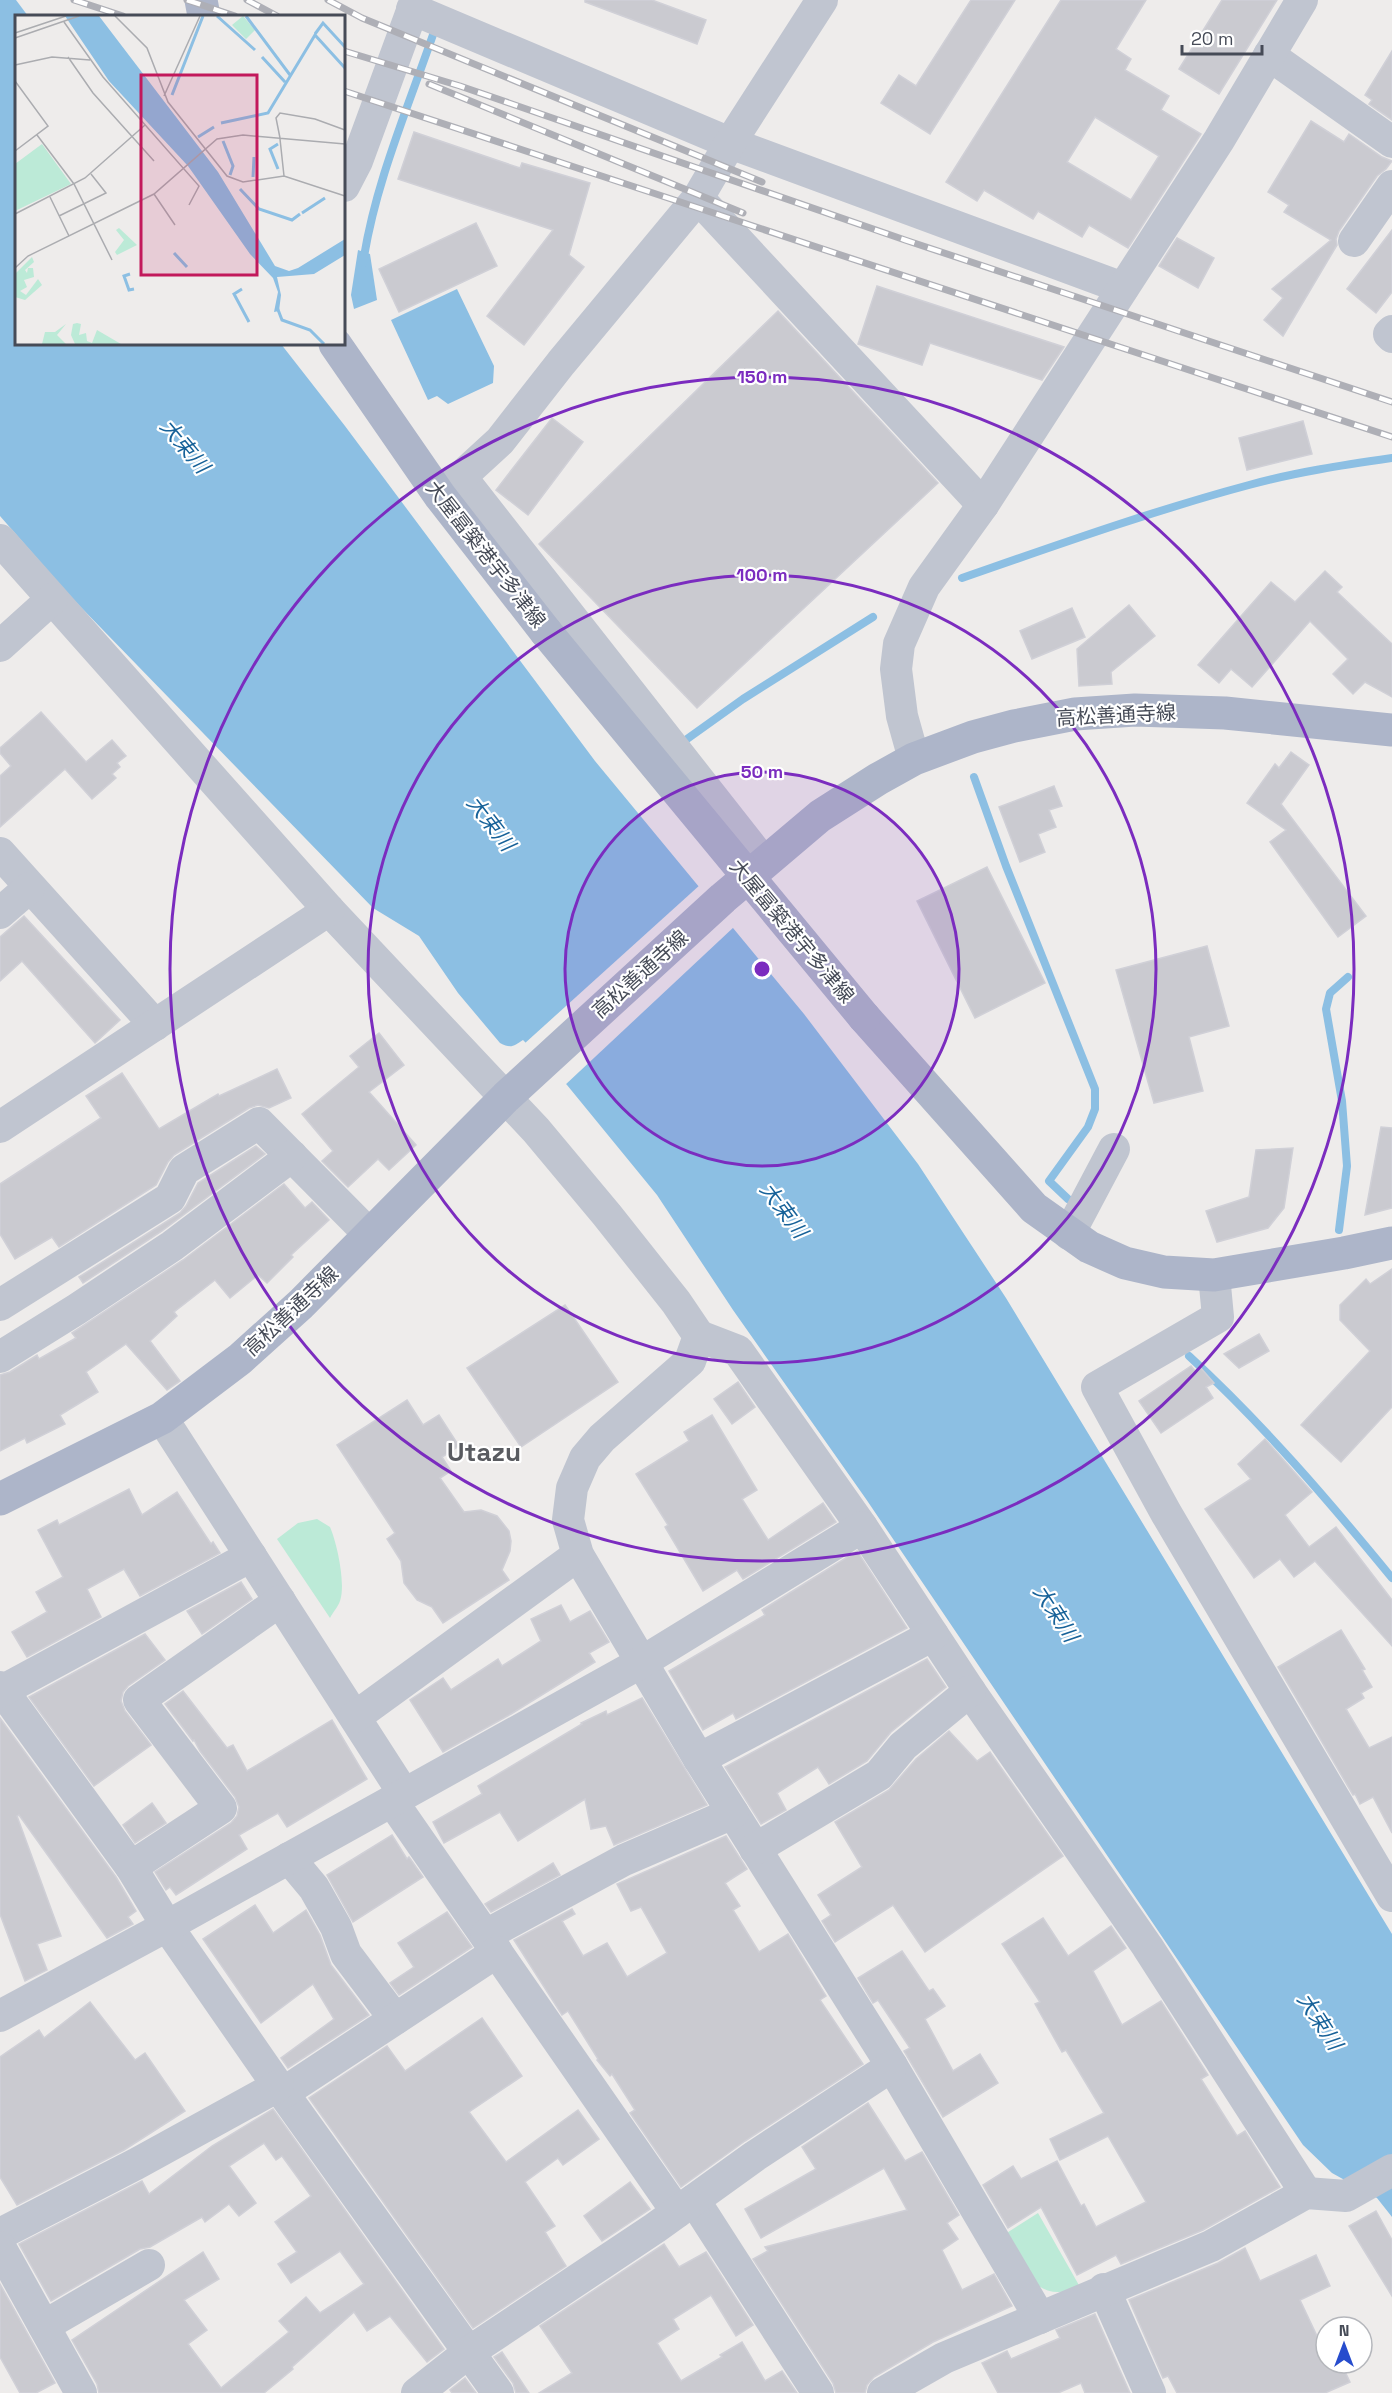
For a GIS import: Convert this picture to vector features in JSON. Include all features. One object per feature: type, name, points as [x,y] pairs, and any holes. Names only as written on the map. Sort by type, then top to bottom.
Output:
[{"type":"main road","points":[[201,0],[204,15]]},
{"type":"main road","name":"大屋冨築港宇多津線","points":[[336,345],[451,487],[546,632],[864,1017],[1034,1208],[1089,1247],[1125,1263],[1164,1272],[1214,1275],[1344,1253],[1392,1242]]},
{"type":"main road","name":"高松善通寺線","points":[[0,1499],[162,1418],[240,1359],[301,1304],[542,1063],[723,898],[820,816],[914,759],[983,734],[1075,714],[1135,710],[1225,713],[1392,730]]},
{"type":"street","points":[[764,863],[451,487],[500,441],[561,363],[698,198],[730,143],[822,0]]},
{"type":"street","points":[[914,759],[902,716],[896,669],[898,644],[924,587],[983,505],[1219,140],[1302,0]]},
{"type":"street","points":[[345,184],[425,12],[730,143],[1123,288]]},
{"type":"street","points":[[1269,55],[1392,142]]},
{"type":"street","points":[[1354,241],[1392,186]]},
{"type":"street","points":[[698,198],[983,505]]},
{"type":"street","points":[[1392,331],[1389,334],[1392,337]]},
{"type":"street","points":[[0,540],[329,910],[507,1097],[607,1215],[676,1302],[699,1336],[738,1351],[862,1527],[970,1691],[1147,1946],[1306,2193]]},
{"type":"street","points":[[0,646],[52,599]]},
{"type":"street","points":[[0,853],[155,1025]]},
{"type":"street","points":[[0,913],[30,888]]},
{"type":"street","points":[[0,1127],[329,910]]},
{"type":"street","points":[[0,1305],[170,1198],[184,1170],[259,1123],[370,1235]]},
{"type":"street","points":[[1069,1234],[1114,1149]]},
{"type":"street","points":[[0,1357],[172,1246],[292,1156]]},
{"type":"street","points":[[1214,1275],[1218,1317],[1097,1387],[1166,1512],[1392,1896]]},
{"type":"street","points":[[699,1336],[690,1361],[602,1438],[585,1458],[572,1488],[568,1520],[578,1555],[699,1759],[892,2066],[1040,2318]]},
{"type":"street","points":[[162,1418],[355,1717],[398,1798],[492,1944],[686,2206],[818,2393]]},
{"type":"street","points":[[0,2016],[167,1926],[642,1662],[862,1527]]},
{"type":"street","points":[[355,1717],[578,1555]]},
{"type":"street","points":[[251,1556],[1,1690],[131,1867],[167,1926],[280,2090],[498,2393]]},
{"type":"street","points":[[131,1867],[221,1808],[140,1700],[280,1601]]},
{"type":"street","points":[[699,1759],[933,1635]]},
{"type":"street","points":[[755,1849],[879,1774],[903,1746],[970,1691]]},
{"type":"street","points":[[0,2234],[280,2090],[395,2019],[492,1944],[624,1860],[733,1813]]},
{"type":"street","points":[[289,1858],[314,1888],[336,1927],[346,1954],[395,2019]]},
{"type":"street","points":[[417,2393],[469,2352],[892,2066]]},
{"type":"street","points":[[883,2393],[944,2358],[1211,2246],[1306,2193],[1346,2196],[1392,2170]]},
{"type":"street","points":[[0,2247],[81,2393]]},
{"type":"street","points":[[44,2326],[149,2265]]},
{"type":"street","points":[[1104,2289],[1150,2393]]},
{"type":"green space","points":[[317,1519],[330,1527],[338,1553],[341,1574],[342,1594],[330,1618],[277,1539],[298,1523]]},
{"type":"green space","points":[[1038,2213],[1080,2287],[1065,2292],[1052,2292],[1041,2288],[1024,2271],[1002,2236]]},
{"type":"water","name":"大束川","points":[[0,0],[16,0],[27,15],[15,15],[15,345],[282,345],[595,761],[804,1014],[918,1164],[1006,1298],[1392,1934],[1392,2217],[1377,2198],[1332,2173],[1303,2145],[866,1499],[733,1310],[657,1195],[567,1085],[523,1040],[512,1046],[500,1043],[458,993],[419,936],[373,908],[69,595],[0,516]]},
{"type":"water","points":[[358,250],[370,254],[377,300],[354,309],[351,295]]},
{"type":"water","points":[[457,289],[494,366],[493,383],[448,404],[437,396],[428,400],[391,320]]},
{"type":"pier","points":[[701,884],[735,926],[564,1086],[524,1044]]},
{"type":"building","points":[[585,0],[652,0],[706,20],[697,44],[585,2]]},
{"type":"building","points":[[971,0],[1015,0],[930,134],[881,103],[899,75],[916,86]]},
{"type":"building","points":[[1061,0],[1146,0],[1116,49],[1131,59],[1125,70],[1169,96],[1161,110],[1201,134],[1128,248],[1089,225],[1082,237],[1038,211],[1033,219],[984,190],[977,201],[946,182]],"holes":[[[1095,117],[1159,156],[1131,200],[1067,162]]]},
{"type":"building","points":[[1222,0],[1277,0],[1219,94],[1179,69]]},
{"type":"building","points":[[1392,51],[1392,120],[1369,104],[1372,100],[1365,95]]},
{"type":"building","points":[[1311,121],[1344,142],[1349,134],[1382,157],[1392,161],[1377,176],[1339,231],[1336,239],[1337,245],[1283,336],[1264,320],[1283,298],[1272,289],[1331,240],[1284,212],[1289,205],[1268,192]]},
{"type":"building","points":[[414,132],[520,168],[522,163],[590,183],[569,255],[584,267],[524,345],[487,316],[553,230],[398,179]]},
{"type":"building","points":[[476,223],[497,266],[399,312],[379,269]]},
{"type":"building","points":[[1392,230],[1392,292],[1376,313],[1347,289]]},
{"type":"building","points":[[1177,238],[1214,258],[1198,288],[1159,266]]},
{"type":"building","points":[[877,286],[1064,347],[1042,380],[930,343],[922,365],[858,344]]},
{"type":"building","points":[[778,311],[938,483],[697,708],[539,544]]},
{"type":"building","points":[[552,418],[583,442],[528,515],[496,490]]},
{"type":"building","points":[[1303,421],[1312,454],[1247,470],[1239,438]]},
{"type":"building","points":[[1325,571],[1342,587],[1337,592],[1392,644],[1392,697],[1365,682],[1353,694],[1333,674],[1348,659],[1310,621],[1252,687],[1231,669],[1219,683],[1198,665],[1271,582],[1295,602]]},
{"type":"building","points":[[1129,605],[1155,636],[1111,672],[1112,684],[1079,686],[1077,649]]},
{"type":"building","points":[[1072,608],[1085,637],[1032,659],[1020,631]]},
{"type":"building","points":[[41,712],[86,762],[112,740],[126,756],[117,763],[120,767],[112,774],[116,778],[92,799],[65,769],[0,827],[0,776],[11,766],[0,753],[0,748]]},
{"type":"building","points":[[1291,752],[1309,765],[1281,804],[1366,916],[1338,937],[1270,842],[1286,830],[1247,803],[1275,764],[1279,768]]},
{"type":"building","points":[[1054,786],[1062,806],[1049,810],[1056,827],[1038,834],[1045,852],[1020,862],[999,807]]},
{"type":"building","points":[[987,867],[1045,983],[975,1018],[917,901]]},
{"type":"building","points":[[24,916],[120,1020],[95,1043],[22,961],[0,981],[0,937]]},
{"type":"building","points":[[1207,946],[1229,1026],[1189,1037],[1203,1091],[1154,1103],[1116,970]]},
{"type":"building","points":[[379,1033],[404,1065],[369,1092],[416,1145],[389,1170],[378,1159],[348,1187],[322,1161],[333,1151],[302,1114],[359,1067],[350,1056]]},
{"type":"building","points":[[277,1069],[291,1098],[269,1108],[258,1105],[249,1108],[174,1155],[156,1185],[59,1247],[52,1237],[15,1259],[0,1234],[0,1184],[101,1118],[86,1096],[122,1073],[159,1129],[218,1094],[219,1096]]},
{"type":"building","points":[[1381,1127],[1392,1128],[1392,1208],[1365,1215]]},
{"type":"building","points":[[256,1146],[265,1154],[162,1231],[83,1283],[79,1277],[180,1213],[198,1183]]},
{"type":"building","points":[[1293,1148],[1284,1208],[1268,1228],[1217,1242],[1206,1211],[1249,1197],[1256,1150]]},
{"type":"building","points":[[284,1184],[305,1208],[312,1202],[329,1220],[291,1255],[293,1257],[267,1283],[258,1275],[230,1298],[215,1280],[174,1312],[177,1316],[150,1341],[180,1381],[167,1390],[126,1344],[86,1372],[98,1392],[60,1415],[65,1424],[27,1443],[25,1438],[0,1451],[0,1375],[10,1372],[37,1355],[39,1359],[76,1338],[72,1333],[183,1260]]},
{"type":"building","points":[[1392,1269],[1392,1407],[1341,1462],[1301,1425],[1370,1351],[1340,1320],[1340,1305],[1366,1279],[1370,1284]]},
{"type":"building","points":[[565,1305],[618,1382],[521,1447],[467,1368]]},
{"type":"building","points":[[1259,1334],[1269,1351],[1239,1368],[1224,1354]]},
{"type":"building","points":[[1191,1366],[1195,1371],[1200,1367],[1214,1383],[1206,1387],[1213,1398],[1161,1433],[1139,1401]]},
{"type":"building","points":[[738,1382],[755,1407],[732,1424],[714,1399]]},
{"type":"building","points":[[407,1400],[423,1425],[439,1415],[459,1446],[442,1457],[451,1471],[440,1478],[464,1512],[481,1510],[497,1516],[509,1531],[511,1541],[510,1551],[502,1570],[509,1580],[443,1623],[432,1607],[417,1600],[404,1583],[401,1561],[387,1539],[395,1533],[337,1445]]},
{"type":"building","points":[[712,1415],[757,1490],[742,1499],[768,1540],[823,1503],[836,1522],[743,1579],[737,1570],[703,1591],[665,1527],[668,1525],[636,1474],[689,1441],[684,1432]]},
{"type":"building","points":[[1265,1439],[1312,1492],[1285,1515],[1309,1547],[1336,1527],[1392,1600],[1392,1646],[1315,1561],[1294,1577],[1280,1559],[1254,1578],[1205,1509],[1251,1479],[1238,1464]]},
{"type":"building","points":[[129,1489],[142,1515],[177,1492],[211,1544],[213,1542],[220,1553],[140,1596],[124,1569],[87,1589],[101,1617],[27,1657],[12,1632],[47,1612],[36,1592],[63,1577],[38,1530],[57,1520],[59,1525]]},
{"type":"building","points":[[857,1551],[907,1628],[736,1719],[733,1713],[703,1730],[669,1671],[765,1615],[762,1610]]},
{"type":"building","points":[[241,1582],[252,1599],[202,1634],[187,1611]]},
{"type":"building","points":[[561,1605],[570,1622],[590,1611],[609,1642],[589,1653],[595,1662],[511,1714],[443,1752],[410,1700],[443,1678],[451,1690],[498,1659],[502,1666],[541,1641],[531,1619]]},
{"type":"building","points":[[1341,1630],[1365,1669],[1362,1670],[1372,1687],[1361,1693],[1364,1698],[1346,1709],[1369,1748],[1392,1737],[1392,1833],[1373,1797],[1360,1804],[1355,1794],[1353,1795],[1278,1667]]},
{"type":"building","points":[[145,1634],[165,1660],[128,1686],[123,1692],[121,1701],[125,1711],[151,1745],[94,1786],[29,1697]]},
{"type":"building","points":[[927,1659],[946,1687],[891,1732],[867,1761],[829,1784],[818,1767],[777,1793],[786,1810],[761,1824],[725,1767]]},
{"type":"building","points":[[183,1691],[227,1748],[233,1745],[247,1771],[332,1720],[367,1779],[287,1827],[278,1813],[239,1835],[247,1849],[176,1895],[170,1887],[166,1890],[155,1872],[231,1823],[237,1816],[239,1807],[235,1797],[165,1704]]},
{"type":"building","points":[[642,1698],[707,1805],[614,1845],[606,1826],[591,1829],[585,1799],[518,1841],[500,1812],[444,1843],[433,1822],[482,1794],[478,1786],[581,1723],[606,1711],[607,1715]]},
{"type":"building","points":[[0,1718],[116,1877],[136,1911],[128,1917],[133,1924],[107,1938],[19,1815],[17,1816],[61,1936],[37,1944],[47,1970],[25,1981],[0,1914]]},
{"type":"building","points":[[949,1731],[977,1761],[990,1752],[1063,1856],[925,1952],[893,1905],[835,1942],[822,1921],[831,1915],[818,1895],[862,1867],[835,1822],[889,1790],[916,1759]]},
{"type":"building","points":[[152,1803],[166,1823],[135,1843],[123,1825]]},
{"type":"building","points":[[392,1835],[407,1859],[409,1857],[423,1877],[353,1922],[327,1875]]},
{"type":"building","points":[[726,1836],[747,1869],[725,1883],[740,1906],[733,1910],[759,1952],[788,1934],[826,1996],[820,2000],[863,2064],[745,2141],[681,2187],[630,2113],[635,2110],[612,2074],[610,2076],[597,2060],[568,2011],[562,2015],[514,1940],[572,1909],[575,1914],[562,1921],[583,1956],[607,1943],[627,1977],[667,1953],[641,1907],[631,1911],[617,1884]]},
{"type":"building","points":[[553,1863],[560,1875],[491,1912],[485,1904]]},
{"type":"building","points":[[255,1905],[273,1933],[306,1910],[320,1935],[331,1965],[369,2015],[288,2068],[281,2058],[334,2019],[313,1984],[261,2023],[203,1939]]},
{"type":"building","points":[[447,1912],[472,1947],[399,1995],[390,1983],[414,1967],[398,1943]]},
{"type":"building","points":[[1043,1918],[1068,1956],[1111,1926],[1126,1948],[1093,1971],[1122,2025],[1161,2001],[1208,2075],[1201,2079],[1237,2136],[1245,2131],[1280,2187],[1203,2230],[1121,2264],[1116,2255],[1077,2275],[1041,2207],[1008,2228],[983,2185],[1013,2166],[1021,2179],[1057,2161],[1081,2206],[1084,2204],[1096,2227],[1146,2202],[1108,2136],[1060,2160],[1050,2139],[1104,2113],[1066,2050],[1062,2052],[1035,2004],[1040,2002],[1002,1944]]},
{"type":"building","points":[[902,1951],[929,1991],[933,1989],[945,2006],[925,2019],[953,2071],[980,2054],[998,2083],[943,2117],[904,2051],[910,2048],[878,2000],[873,2003],[858,1978]]},
{"type":"building","points":[[90,2002],[135,2060],[145,2053],[185,2111],[124,2150],[17,2205],[0,2177],[0,2057],[39,2030],[44,2038]]},
{"type":"building","points":[[482,2018],[522,2076],[469,2112],[506,2162],[578,2110],[599,2139],[563,2165],[558,2158],[525,2182],[555,2226],[545,2232],[566,2266],[473,2328],[309,2098],[387,2046],[405,2071]]},
{"type":"building","points":[[868,2103],[905,2161],[922,2152],[959,2215],[947,2223],[958,2239],[942,2250],[962,2290],[994,2274],[1012,2306],[933,2342],[874,2377],[867,2385],[865,2393],[836,2393],[833,2383],[753,2259],[768,2251],[765,2247],[907,2210],[884,2168],[761,2238],[745,2209],[816,2169],[802,2147]]},
{"type":"building","points":[[273,2109],[444,2349],[427,2362],[390,2316],[367,2331],[354,2312],[264,2393],[99,2393],[97,2384],[72,2340],[203,2252],[219,2279],[184,2300],[207,2330],[188,2344],[221,2388],[289,2332],[279,2321],[306,2297],[320,2313],[364,2284],[340,2251],[291,2283],[278,2264],[297,2252],[275,2222],[311,2196],[282,2156],[276,2160],[264,2143],[229,2166],[256,2203],[239,2216],[229,2204],[205,2222],[202,2217],[150,2247],[140,2249],[51,2301],[19,2244],[142,2181],[149,2194],[212,2146]]},
{"type":"building","points":[[630,2182],[650,2209],[602,2241],[584,2216]]},
{"type":"building","points":[[1376,2211],[1392,2240],[1392,2296],[1349,2226]]},
{"type":"building","points":[[664,2244],[679,2267],[706,2252],[753,2325],[736,2336],[711,2295],[673,2319],[679,2329],[657,2343],[681,2381],[722,2357],[720,2355],[742,2342],[765,2381],[782,2371],[797,2393],[539,2393],[572,2373],[540,2326]]},
{"type":"building","points":[[1245,2248],[1260,2281],[1316,2255],[1330,2286],[1300,2300],[1314,2330],[1314,2375],[1347,2375],[1350,2382],[1325,2393],[1177,2393],[1168,2376],[1163,2378],[1129,2300],[1218,2263]]},
{"type":"building","points":[[0,2284],[55,2383],[36,2393],[20,2393],[0,2357]]},
{"type":"building","points":[[1095,2314],[1130,2393],[1085,2393],[1081,2383],[1058,2393],[998,2393],[982,2363],[1007,2351],[1011,2359],[1060,2338],[1056,2330]]},
{"type":"building","points":[[502,2352],[529,2393],[516,2393],[513,2383],[494,2357]]},
{"type":"building","points":[[465,2378],[476,2393],[452,2393],[450,2390]]},
{"type":"waterway","points":[[363,263],[376,203],[394,143],[436,26]]},
{"type":"waterway","points":[[962,578],[1213,495],[1267,480],[1392,458]]},
{"type":"waterway","points":[[687,739],[743,699],[873,617]]},
{"type":"waterway","points":[[974,777],[1006,866],[1095,1089],[1095,1109],[1088,1127],[1049,1181],[1068,1199]]},
{"type":"waterway","points":[[1339,1230],[1347,1166],[1342,1101],[1326,1009],[1330,993],[1348,977]]},
{"type":"waterway","points":[[1189,1356],[1243,1408],[1294,1463],[1392,1578]]},
{"type":"railway","points":[[74,0],[120,15]]},
{"type":"railway","points":[[187,0],[232,15]]},
{"type":"railway","points":[[247,0],[275,15]]},
{"type":"railway","points":[[328,0],[362,18],[762,182]]},
{"type":"railway","points":[[345,51],[460,86],[905,240],[1392,402]]},
{"type":"railway","points":[[429,84],[743,213]]},
{"type":"railway","points":[[345,91],[1392,437]]},
{"type":"district","name":"Utazu","points":[[484,1452]]}]
